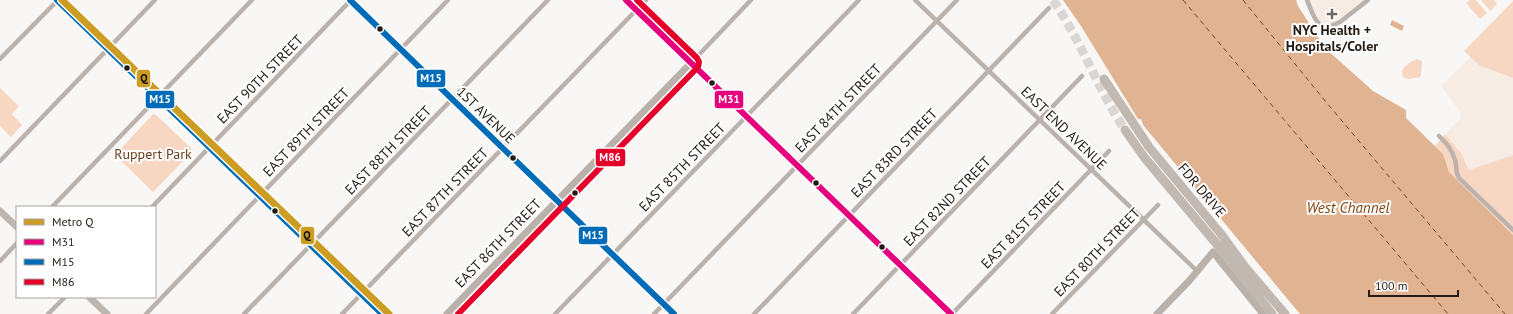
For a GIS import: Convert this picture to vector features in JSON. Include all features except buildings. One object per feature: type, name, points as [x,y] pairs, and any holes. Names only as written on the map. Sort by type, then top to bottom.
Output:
[{"type":"highway","name":"FDR DRIVE","points":[[1104,79],[1149,147],[1285,314]]},
{"type":"highway","name":"FDR DRIVE","points":[[1125,130],[1144,157],[1220,248],[1272,314]]},
{"type":"main road","points":[[58,0],[382,314]]},
{"type":"main road","name":"1ST AVENUE","points":[[351,0],[452,100],[674,314]]},
{"type":"main road","points":[[626,0],[951,314]]},
{"type":"main road","name":"EAST 86TH STREET","points":[[447,314],[691,63]]},
{"type":"main road","points":[[0,211],[16,226]]},
{"type":"main road","points":[[1157,314],[1212,252],[1263,314]]},
{"type":"main road","points":[[90,298],[107,314]]},
{"type":"street","points":[[0,59],[58,0]]},
{"type":"street","points":[[0,161],[155,0]]},
{"type":"street","points":[[53,206],[252,0]]},
{"type":"street","name":"EAST 90TH STREET","points":[[153,206],[351,0]]},
{"type":"street","name":"EAST 89TH STREET","points":[[146,314],[448,0]]},
{"type":"street","name":"EAST 88TH STREET","points":[[244,314],[548,0]]},
{"type":"street","name":"EAST 87TH STREET","points":[[342,314],[646,0]]},
{"type":"street","name":"EAST 86TH STREET","points":[[691,63],[751,0]]},
{"type":"street","name":"EAST 85TH STREET","points":[[555,314],[858,0]]},
{"type":"street","name":"EAST END AVENUE","points":[[916,0],[1196,271]]},
{"type":"street","name":"EAST 84TH STREET","points":[[654,314],[957,0]]},
{"type":"street","points":[[1307,0],[1318,22],[1324,28],[1328,28],[1340,22],[1368,0]]},
{"type":"street","name":"EAST 83RD STREET","points":[[754,314],[1049,8]]},
{"type":"street","name":"EAST 82ND STREET","points":[[852,314],[1082,76]]},
{"type":"street","points":[[1439,136],[1451,148],[1459,178],[1513,230]]},
{"type":"street","name":"EAST 81ST STREET","points":[[951,314],[1109,151]]},
{"type":"street","name":"EAST 80TH STREET","points":[[1052,314],[1158,205]]},
{"type":"street","points":[[0,261],[16,244]]},
{"type":"street","points":[[48,314],[64,298]]},
{"type":"shaded area","name":"NYC Health + Hospitals/Coler","points":[[1304,0],[1372,0],[1328,33],[1318,28]]},
{"type":"shaded area","points":[[1471,57],[1480,66],[1513,78],[1513,155],[1469,170],[1461,153],[1445,134],[1461,118],[1461,113],[1441,86]]},
{"type":"green space","points":[[1470,0],[1476,0],[1487,13],[1480,19],[1466,3]]},
{"type":"green space","points":[[1481,0],[1494,0],[1497,4],[1490,11]]},
{"type":"green space","points":[[1513,1],[1513,78],[1480,66],[1464,51]]},
{"type":"green space","points":[[1417,59],[1422,61],[1421,75],[1419,78],[1404,78],[1402,69]]},
{"type":"green space","points":[[0,88],[19,106],[12,114],[22,125],[11,137],[0,126]]},
{"type":"green space","name":"Ruppert Park","points":[[153,114],[156,115],[193,150],[153,192],[115,155]]},
{"type":"green space","points":[[1445,134],[1461,153],[1469,170],[1513,155],[1513,235],[1449,172],[1443,154],[1435,146]]},
{"type":"water","name":"West Channel","points":[[1063,0],[1296,0],[1298,6],[1325,48],[1373,91],[1406,110],[1406,118],[1443,154],[1449,172],[1513,235],[1513,314],[1300,314],[1143,125],[1141,119],[1138,119],[1081,26]]},
{"type":"water","points":[[1392,20],[1404,26],[1402,31],[1390,25]]},
{"type":"ferry route","points":[[1183,0],[1448,314]]},
{"type":"ferry route","points":[[1243,0],[1326,102],[1505,314]]},
{"type":"tunnel","points":[[1053,0],[1125,130]]},
{"type":"metro line","name":"Q","points":[[62,0],[389,314]]},
{"type":"transit line","name":"M15","points":[[57,0],[382,314]]},
{"type":"transit line","name":"M15","points":[[350,0],[674,314]]},
{"type":"transit line","name":"M31","points":[[626,0],[951,314]]},
{"type":"transit line","name":"M86","points":[[458,314],[698,67],[699,62],[697,58],[637,0]]},
{"type":"place","name":"NYC Health + Hospitals/Coler","points":[[1332,14]]}]
